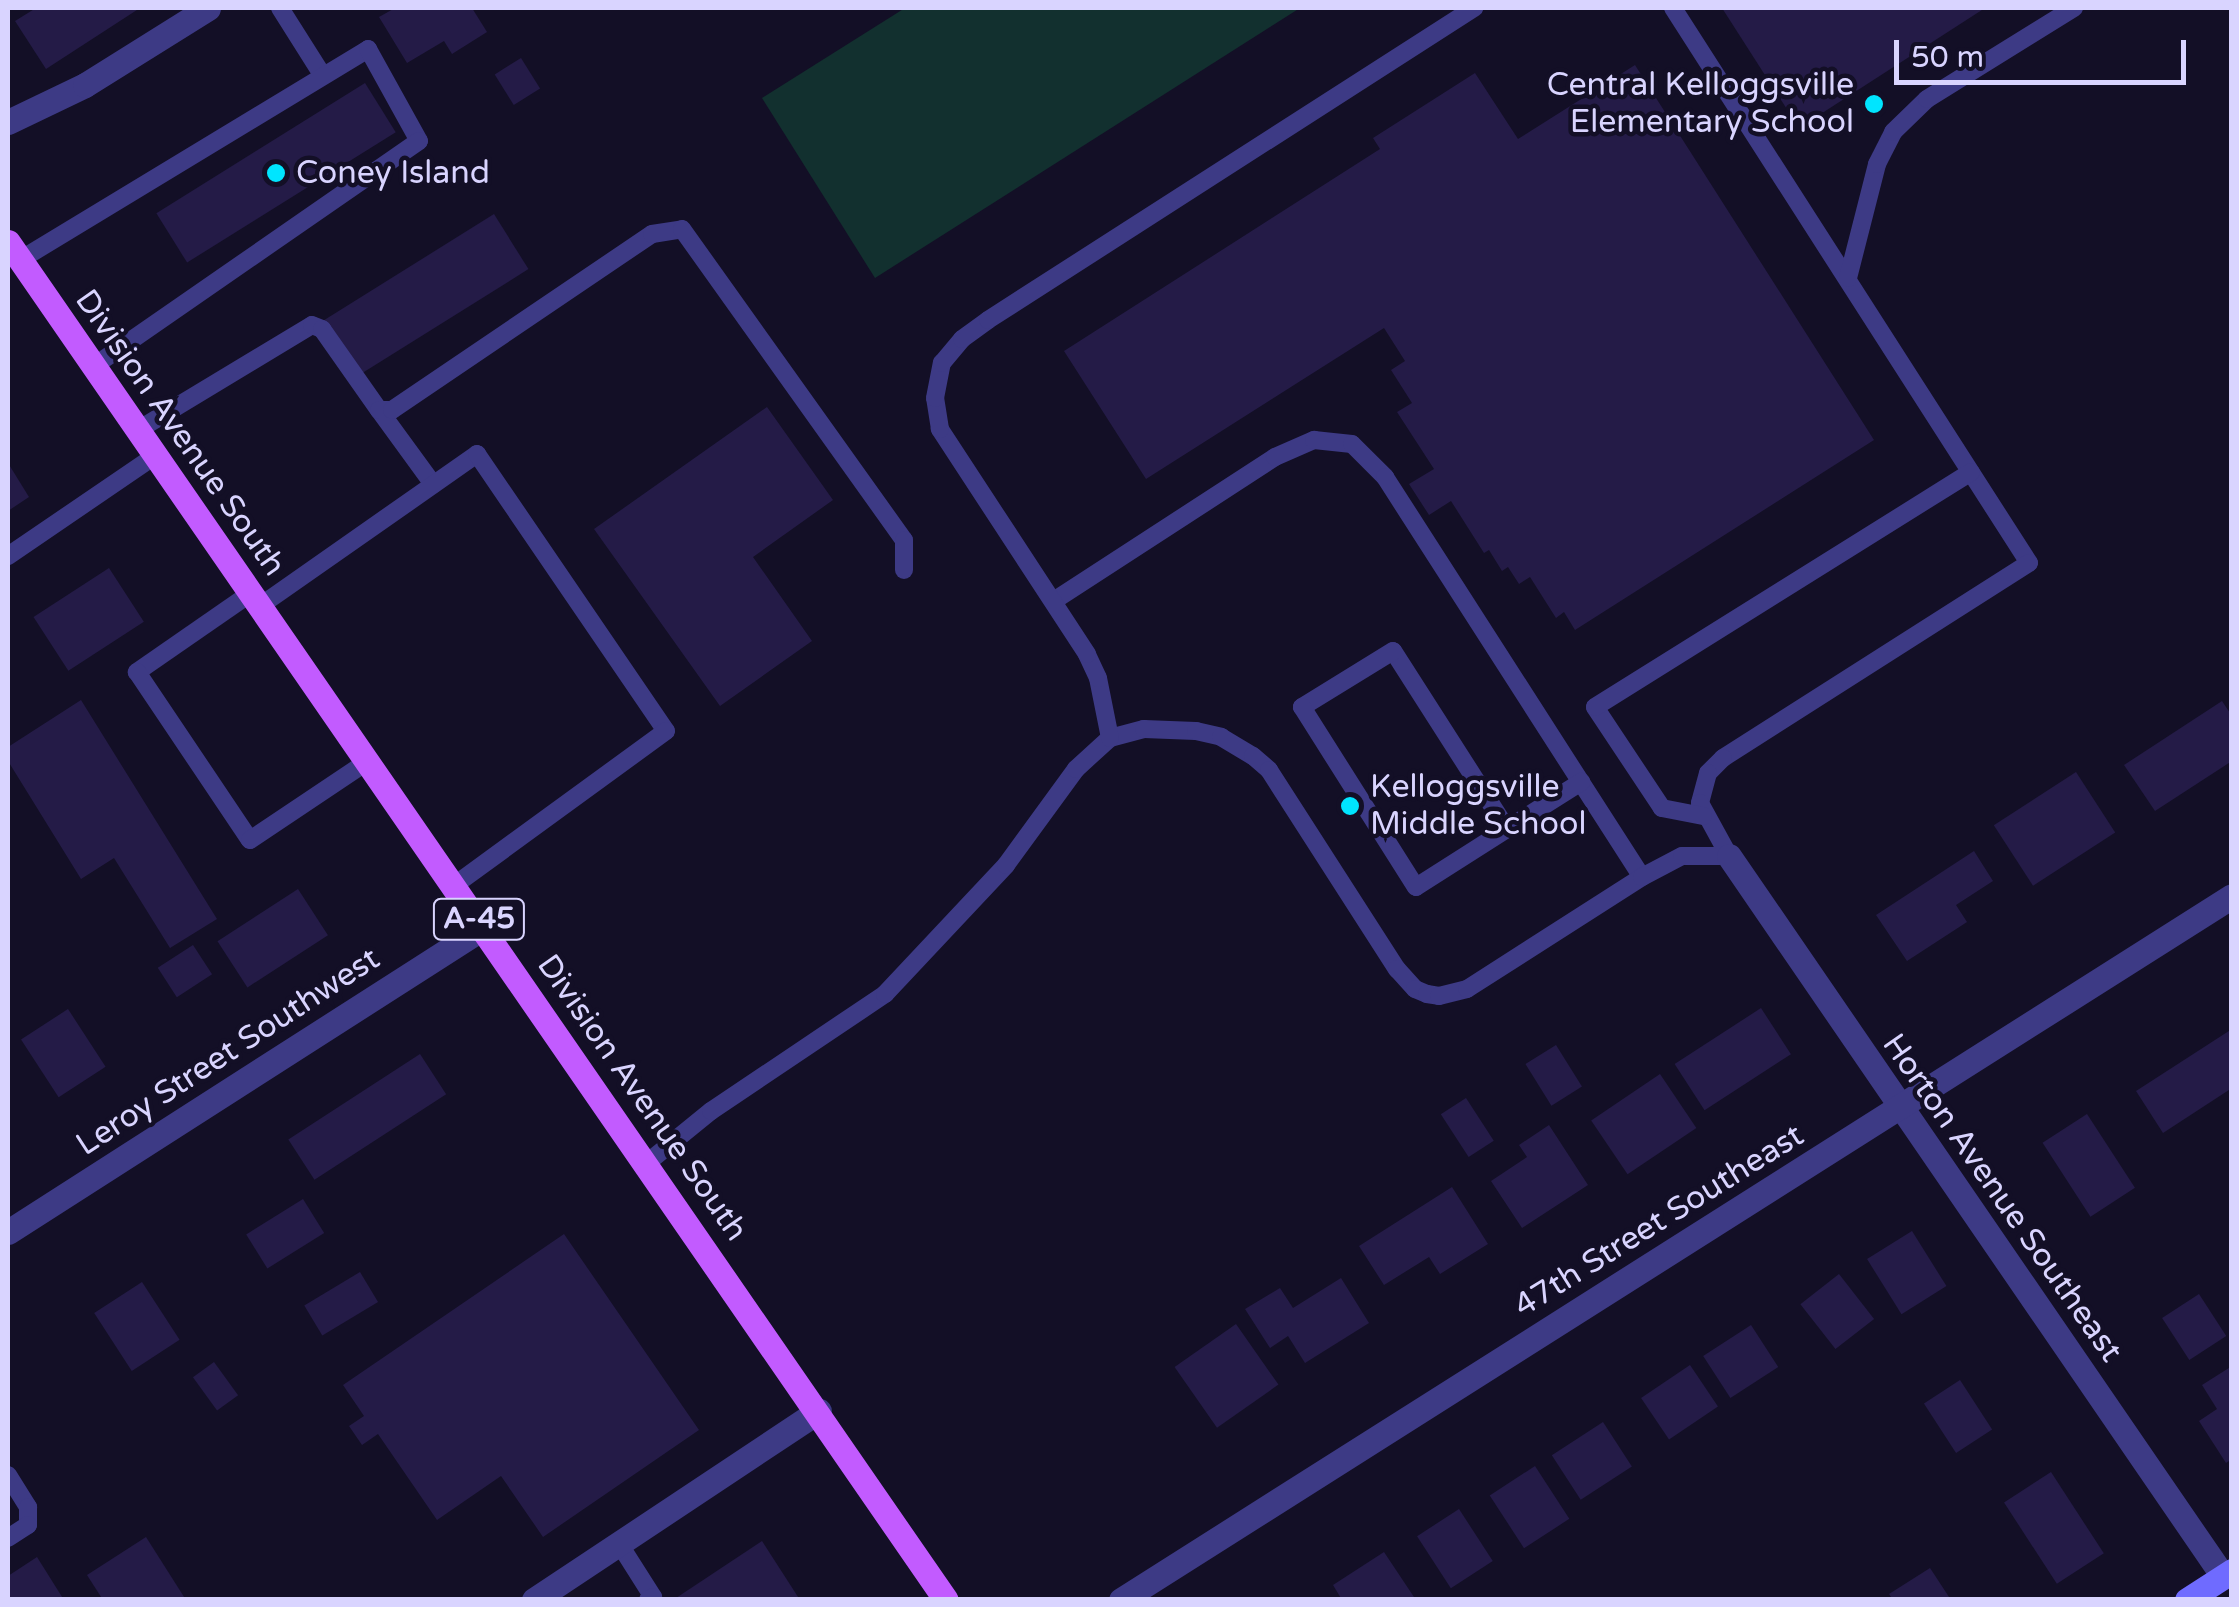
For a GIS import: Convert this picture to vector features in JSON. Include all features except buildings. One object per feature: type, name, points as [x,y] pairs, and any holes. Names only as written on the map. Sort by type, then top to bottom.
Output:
[{"type":"main road","name":"Division Avenue South","points":[[14,251],[946,1600]]},
{"type":"street","points":[[8,122],[85,85],[208,8]]},
{"type":"street","name":"Horton Avenue Southeast","points":[[1728,856],[2228,1574]]},
{"type":"street","name":"47th Street Southeast","points":[[1121,1600],[2232,896]]},
{"type":"street","name":"Leroy Street Southwest","points":[[8,1232],[484,927]]},
{"type":"street","points":[[534,1600],[819,1411]]},
{"type":"street","points":[[2187,1600],[2228,1574]]},
{"type":"lane","points":[[280,8],[323,76]]},
{"type":"lane","points":[[1110,738],[1098,678],[1055,600],[940,429],[935,398],[942,362],[962,339],[988,320],[1474,8]]},
{"type":"lane","points":[[1673,8],[2029,563],[1723,758],[1708,773],[1702,789],[1704,816],[1728,856]]},
{"type":"lane","points":[[1848,278],[1877,164],[1894,132],[1927,98],[2074,8]]},
{"type":"lane","points":[[14,251],[368,49],[419,141],[94,366]]},
{"type":"lane","points":[[379,410],[392,410],[652,234],[682,229],[904,540],[904,570]]},
{"type":"lane","points":[[138,430],[312,325],[322,329],[433,484]]},
{"type":"lane","points":[[1055,600],[1275,456],[1314,440],[1352,444],[1385,477],[1642,876]]},
{"type":"lane","points":[[368,761],[250,840],[137,672],[476,454],[666,732],[455,885]]},
{"type":"lane","points":[[8,556],[156,456]]},
{"type":"lane","points":[[1704,816],[1662,808],[1595,707],[1970,472]]},
{"type":"lane","points":[[1508,829],[1393,651],[1302,708],[1416,887],[1508,829],[1581,782]]},
{"type":"lane","points":[[647,1163],[711,1111],[885,994],[1006,866],[1076,769],[1110,738],[1144,730],[1196,731],[1221,738],[1253,756],[1269,770],[1397,969],[1415,989],[1427,994],[1440,996],[1466,989],[1642,876],[1682,856],[1728,856]]},
{"type":"lane","points":[[8,1476],[26,1504],[28,1526],[8,1538]]},
{"type":"lane","points":[[620,1545],[653,1596],[648,1600]]},
{"type":"green space","points":[[905,8],[1300,8],[875,278],[762,98]]},
{"type":"place","name":"Central Kelloggsville Elementary School","points":[[1874,104]]},
{"type":"place","name":"Coney Island","points":[[276,173]]},
{"type":"place","name":"Kelloggsville Middle School","points":[[1350,806]]}]
